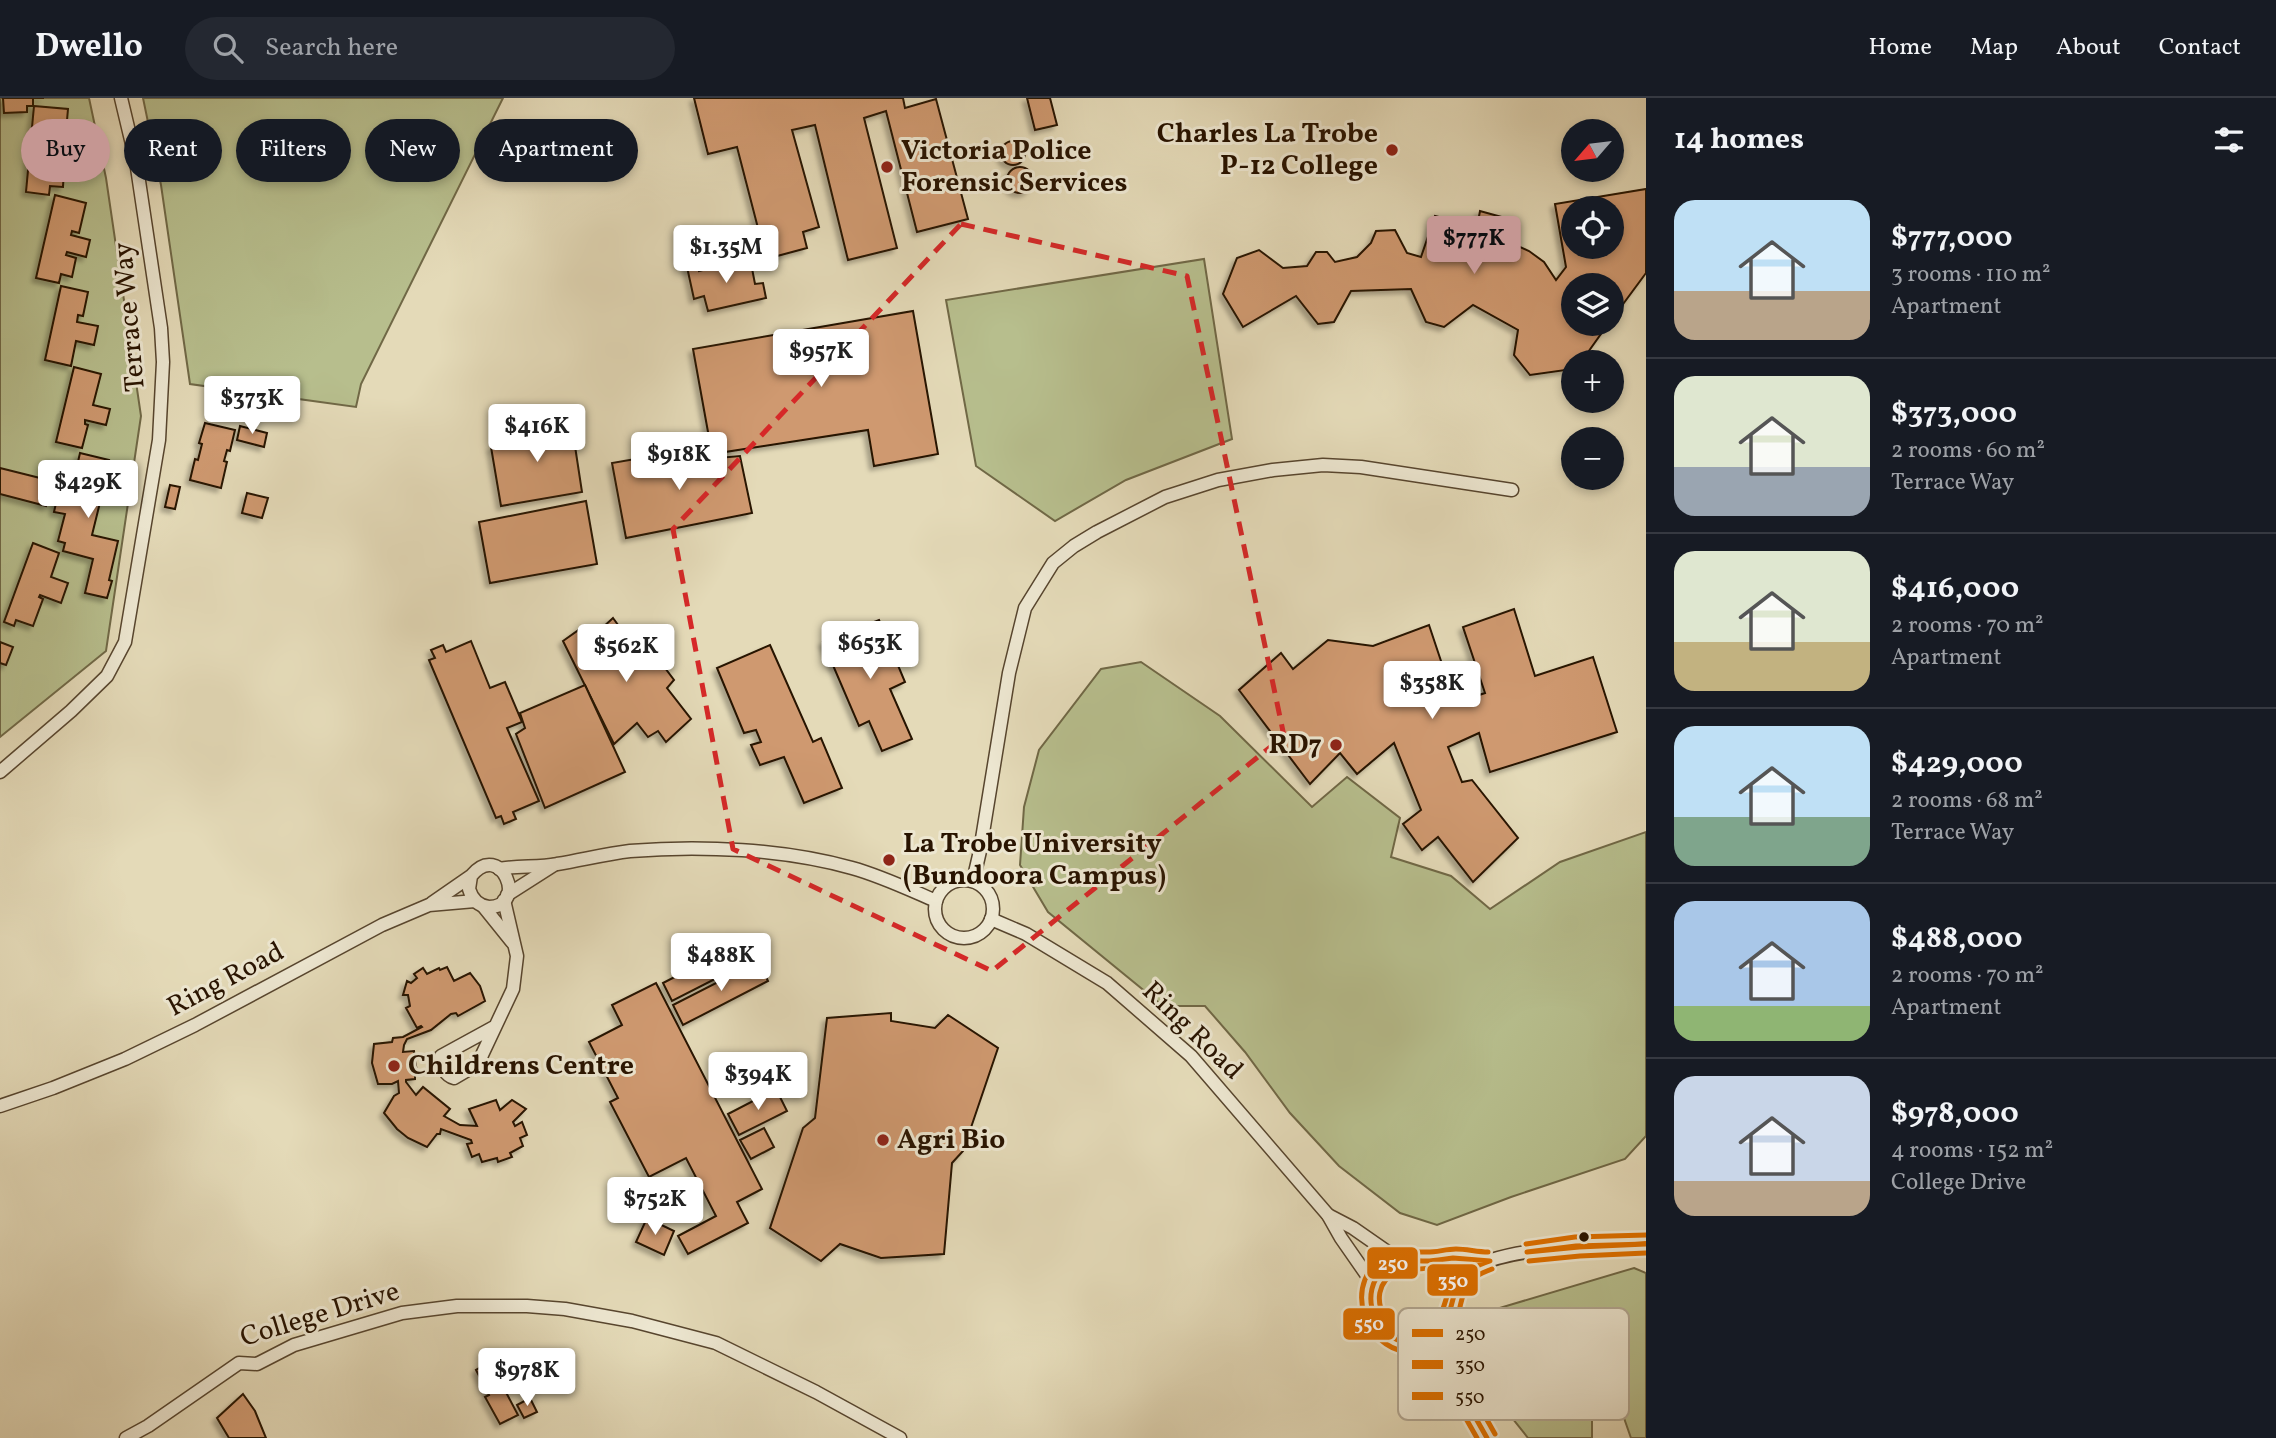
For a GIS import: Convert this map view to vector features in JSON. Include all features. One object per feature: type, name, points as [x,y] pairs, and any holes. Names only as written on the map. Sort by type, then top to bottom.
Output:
[{"type":"street","name":"Terrace Way","points":[[0,772],[107,676],[125,642],[159,440],[163,362],[161,328],[136,160],[121,98]]},
{"type":"street","points":[[973,881],[1009,673],[1025,608],[1053,563],[1074,547],[1165,497],[1218,480],[1273,470],[1323,465],[1361,467],[1511,490]]},
{"type":"street","points":[[429,905],[486,866],[499,869],[554,865],[632,851],[693,849],[756,852],[851,867],[886,878],[936,901]]},
{"type":"street","points":[[479,903],[494,906],[554,865]]},
{"type":"street","points":[[494,1027],[441,1056],[447,1074],[454,1078],[471,1068],[481,1057],[513,989],[517,966],[505,897],[509,883],[499,869]]},
{"type":"street","points":[[471,876],[469,889],[514,945]]},
{"type":"street","points":[[964,880],[973,881],[988,892],[993,910],[992,919],[981,933],[972,937],[955,936],[940,926],[936,918],[936,901],[946,886],[964,880]]},
{"type":"street","name":"Ring Road","points":[[0,1106],[125,1059],[383,925],[429,905],[479,903]]},
{"type":"street","name":"Ring Road","points":[[992,919],[1026,934],[1107,984],[1191,1056],[1328,1215],[1373,1284]]},
{"type":"street","name":"Ring Road","points":[[1328,1215],[1353,1228],[1399,1260]]},
{"type":"street","points":[[1453,1308],[1454,1294],[1465,1274],[1487,1262],[1536,1250],[1646,1244]]},
{"type":"street","points":[[1398,1341],[1385,1334],[1372,1316],[1369,1304],[1373,1284],[1388,1266],[1399,1260],[1412,1259],[1425,1261],[1456,1258],[1487,1262]]},
{"type":"street","points":[[1425,1261],[1444,1273],[1454,1294]]},
{"type":"street","name":"College Drive","points":[[126,1438],[148,1426],[239,1363],[257,1364],[294,1345],[402,1312],[457,1306],[527,1306],[604,1315],[716,1343],[816,1392],[900,1438]]},
{"type":"street","points":[[1477,1420],[1487,1438]]},
{"type":"highlighted area","points":[[961,224],[1187,276],[1284,736],[992,971],[733,849],[673,529]]},
{"type":"green space","points":[[0,98],[89,98],[93,119],[21,119],[21,182],[107,182],[141,416],[106,651],[0,737]]},
{"type":"green space","points":[[143,98],[503,98],[493,119],[474,119],[474,156],[361,384],[356,407],[190,384],[160,182],[222,182],[222,119],[147,119]]},
{"type":"green space","points":[[1204,259],[1232,439],[1126,480],[1055,521],[976,466],[946,300]]},
{"type":"green space","points":[[1141,662],[1220,716],[1312,807],[1347,777],[1400,818],[1391,857],[1451,876],[1490,909],[1560,862],[1646,832],[1646,1136],[1625,1159],[1437,1225],[1400,1213],[1339,1166],[1290,1113],[1245,1052],[1205,1006],[1163,1006],[1048,912],[1020,865],[1024,807],[1039,750],[1101,669]]},
{"type":"green space","points":[[1634,1268],[1646,1273],[1646,1438],[1631,1438],[1625,1420],[1629,1420],[1629,1308],[1499,1308]]},
{"type":"green space","points":[[1514,1420],[1592,1420],[1592,1438],[1528,1438]]},
{"type":"building","points":[[3,98],[33,98],[33,106],[27,106],[27,112],[4,113]]},
{"type":"building","points":[[694,98],[903,98],[905,108],[936,99],[968,219],[917,232],[886,111],[864,118],[897,248],[848,260],[815,125],[792,130],[819,227],[803,232],[807,248],[766,259],[737,147],[708,154]]},
{"type":"building","points":[[1027,98],[1050,98],[1057,125],[1035,130]]},
{"type":"building","points":[[34,106],[68,109],[67,119],[33,119]]},
{"type":"building","points":[[1013,141],[1024,148],[1025,153],[1018,164],[1013,165],[1002,158],[1001,153],[1008,142]]},
{"type":"building","points":[[1020,167],[1029,171],[1033,180],[1029,189],[1020,193],[1011,189],[1007,180],[1011,171]]},
{"type":"building","points":[[27,182],[63,182],[63,187],[50,186],[49,195],[26,192]]},
{"type":"building","points":[[1646,189],[1646,273],[1624,303],[1624,273],[1561,273],[1566,267],[1565,259],[1624,259],[1624,196],[1604,196]]},
{"type":"building","points":[[55,195],[86,203],[79,233],[72,231],[71,235],[90,240],[86,257],[67,252],[66,255],[76,258],[72,277],[61,274],[59,283],[36,278]]},
{"type":"building","points":[[1561,203],[1561,238],[1555,204]]},
{"type":"building","points":[[1480,211],[1516,221],[1509,242],[1529,251],[1544,262],[1556,280],[1561,274],[1561,336],[1599,336],[1590,350],[1561,350],[1561,371],[1530,375],[1514,355],[1518,330],[1473,305],[1444,327],[1426,322],[1411,289],[1351,291],[1334,322],[1318,324],[1296,296],[1243,327],[1223,294],[1237,258],[1259,250],[1283,268],[1307,266],[1316,252],[1327,252],[1335,262],[1357,257],[1371,243],[1376,231],[1395,230],[1407,253],[1421,257],[1435,216],[1477,227]]},
{"type":"building","points":[[750,258],[755,284],[763,283],[766,298],[708,311],[704,296],[694,299],[687,267],[698,264],[699,271]]},
{"type":"building","points":[[61,286],[88,292],[83,316],[78,315],[77,322],[98,326],[94,345],[76,341],[71,366],[45,360]]},
{"type":"building","points":[[913,311],[938,454],[874,466],[868,430],[712,454],[693,349]]},
{"type":"building","points":[[74,367],[101,374],[93,405],[110,409],[106,425],[85,420],[88,425],[82,448],[56,442]]},
{"type":"building","points":[[571,420],[582,492],[501,506],[491,447],[514,443],[511,430]]},
{"type":"building","points":[[205,423],[235,430],[230,451],[227,450],[224,461],[227,462],[221,488],[190,480],[195,459],[198,460],[202,444],[199,443]]},
{"type":"building","points":[[240,426],[267,433],[264,447],[237,440]]},
{"type":"building","points":[[80,453],[109,460],[107,468],[122,471],[118,485],[105,482],[92,535],[118,541],[107,598],[85,593],[93,559],[63,551],[65,543],[58,541],[65,514],[54,512],[61,481],[73,484]]},
{"type":"building","points":[[670,453],[707,459],[740,456],[752,513],[626,538],[612,463]]},
{"type":"building","points":[[0,468],[52,481],[46,506],[0,494]]},
{"type":"building","points":[[170,485],[180,487],[175,509],[165,507]]},
{"type":"building","points":[[247,493],[268,498],[262,518],[242,513]]},
{"type":"building","points":[[586,501],[597,564],[490,583],[479,522]]},
{"type":"building","points":[[33,543],[59,553],[51,577],[68,583],[61,603],[40,595],[43,599],[33,626],[16,620],[14,626],[4,622]]},
{"type":"building","name":"RD7","points":[[1514,609],[1535,676],[1593,657],[1617,732],[1490,772],[1479,733],[1448,747],[1462,782],[1472,780],[1518,838],[1473,882],[1438,837],[1422,850],[1403,824],[1421,810],[1394,743],[1357,774],[1340,753],[1310,784],[1239,690],[1281,653],[1293,669],[1328,640],[1373,646],[1429,625],[1455,703],[1485,693],[1463,627]]},
{"type":"building","points":[[613,618],[640,655],[650,648],[674,680],[667,688],[691,719],[666,742],[658,731],[648,737],[637,723],[614,744],[563,641],[580,629],[588,641]]},
{"type":"building","points":[[879,620],[905,682],[890,689],[912,739],[882,751],[869,721],[859,726],[823,642]]},
{"type":"building","points":[[471,641],[490,688],[505,682],[522,722],[507,728],[539,801],[513,812],[516,819],[504,824],[501,816],[496,818],[429,660],[435,658],[431,650],[443,645],[446,652]]},
{"type":"building","points":[[0,642],[13,647],[6,665],[0,663]]},
{"type":"building","points":[[770,645],[813,742],[821,738],[842,788],[804,803],[784,757],[760,765],[751,745],[761,742],[756,730],[744,733],[717,668]]},
{"type":"building","points":[[585,685],[625,772],[545,808],[516,734],[525,728],[520,713]]},
{"type":"building","points":[[748,939],[758,957],[672,1001],[663,983]]},
{"type":"building","points":[[759,961],[768,981],[683,1025],[673,1005]]},
{"type":"building","name":"Childrens Centre","points":[[447,967],[454,981],[470,973],[480,986],[485,1001],[458,1016],[456,1013],[451,1014],[431,1030],[407,1039],[403,1052],[414,1051],[417,1073],[415,1079],[406,1082],[416,1095],[423,1087],[450,1109],[444,1116],[460,1125],[477,1126],[469,1109],[496,1100],[500,1110],[512,1100],[526,1109],[513,1122],[515,1126],[522,1122],[527,1135],[520,1138],[523,1146],[510,1153],[512,1157],[498,1162],[497,1158],[482,1162],[479,1154],[472,1157],[467,1144],[472,1143],[471,1140],[441,1129],[440,1134],[437,1134],[427,1147],[408,1138],[384,1113],[394,1096],[399,1093],[398,1081],[378,1084],[372,1063],[374,1044],[392,1042],[393,1038],[403,1037],[422,1027],[417,1028],[406,1008],[410,1006],[408,995],[403,995],[407,981],[411,983],[417,978],[414,974],[423,968],[427,974]]},
{"type":"building","points":[[656,983],[762,1189],[737,1202],[748,1223],[688,1254],[678,1236],[716,1216],[686,1158],[649,1177],[610,1102],[618,1098],[589,1042],[622,1025],[612,1005]]},
{"type":"building","name":"Agri Bio","points":[[891,1013],[891,1021],[935,1028],[948,1015],[998,1048],[963,1151],[952,1163],[944,1254],[881,1258],[840,1244],[821,1261],[770,1228],[803,1128],[815,1118],[827,1018]]},
{"type":"building","points":[[776,1089],[787,1111],[739,1135],[728,1114]]},
{"type":"building","points":[[764,1128],[774,1147],[751,1159],[740,1140]]},
{"type":"building","points":[[647,1218],[674,1231],[664,1255],[636,1242]]},
{"type":"building","points":[[490,1362],[518,1415],[500,1424],[485,1397],[489,1395],[476,1370]]},
{"type":"building","points":[[243,1394],[255,1411],[266,1438],[229,1438],[217,1418]]},
{"type":"building","points":[[530,1398],[537,1412],[524,1418],[517,1405]]},
{"type":"transit line","name":"550","points":[[1526,1244],[1575,1237],[1646,1235]]},
{"type":"transit line","name":"250","points":[[1646,1244],[1579,1247],[1527,1252],[1576,1246],[1646,1244]]},
{"type":"transit line","name":"550","points":[[1398,1349],[1386,1344],[1373,1331],[1364,1315],[1362,1297],[1365,1280],[1375,1265],[1392,1254],[1404,1252],[1456,1249],[1488,1252]]},
{"type":"transit line","name":"550","points":[[1529,1261],[1646,1253]]},
{"type":"transit line","name":"250","points":[[1450,1308],[1455,1291],[1466,1273],[1490,1261],[1453,1258]]},
{"type":"transit line","name":"250","points":[[1398,1340],[1382,1329],[1375,1317],[1371,1303],[1372,1289],[1378,1276],[1389,1265],[1398,1261],[1453,1258]]},
{"type":"transit line","name":"350","points":[[1443,1308],[1460,1267]]},
{"type":"transit line","name":"350","points":[[1398,1330],[1385,1317],[1380,1305],[1380,1293],[1385,1281],[1396,1272],[1460,1267]]},
{"type":"transit line","name":"550","points":[[1460,1308],[1466,1287],[1475,1277],[1492,1269]]},
{"type":"transit line","name":"350","points":[[1467,1420],[1477,1438]]},
{"type":"transit line","name":"250","points":[[1477,1420],[1487,1438]]},
{"type":"transit line","name":"550","points":[[1487,1420],[1495,1434]]},
{"type":"place","name":"Charles La Trobe P-12 College","points":[[1392,150]]},
{"type":"place","name":"Victoria Police Forensic Services","points":[[887,167]]},
{"type":"place","name":"RD7","points":[[1336,745]]},
{"type":"place","name":"La Trobe University (Bundoora Campus)","points":[[889,860]]},
{"type":"place","name":"Childrens Centre","points":[[394,1066]]},
{"type":"place","name":"Agri Bio","points":[[883,1140]]}]
